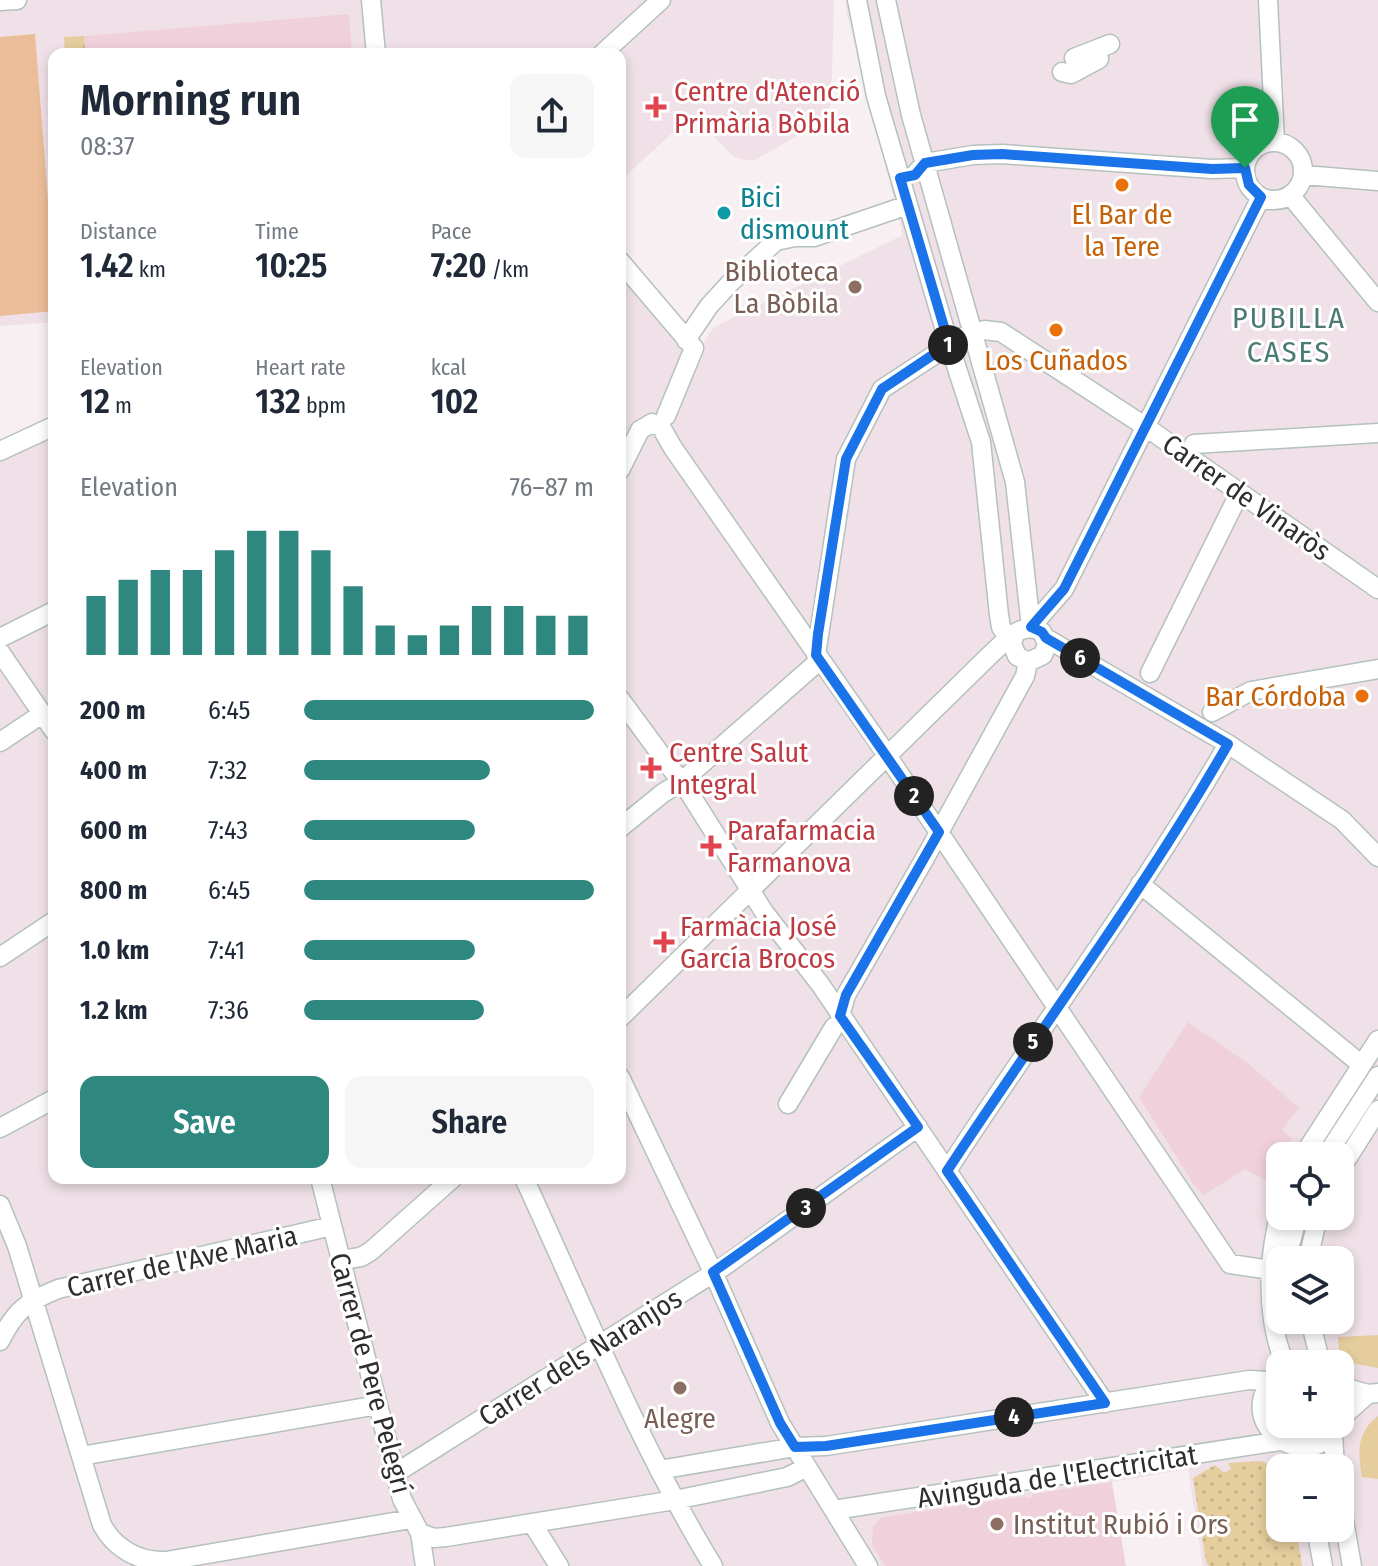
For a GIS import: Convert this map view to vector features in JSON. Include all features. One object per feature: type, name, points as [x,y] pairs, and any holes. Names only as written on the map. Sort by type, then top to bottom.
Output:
[{"type":"street","points":[[0,1],[17,0]]},
{"type":"street","points":[[371,0],[375,48]]},
{"type":"street","points":[[609,48],[661,0]]},
{"type":"street","points":[[857,0],[872,80],[891,149],[981,442],[1001,627],[1047,644],[1043,655],[1028,662]]},
{"type":"street","points":[[886,0],[925,163],[1015,482],[1023,636],[1017,656],[1028,662]]},
{"type":"street","points":[[1268,0],[1275,142]]},
{"type":"street","points":[[1062,72],[1071,74],[1099,59],[1097,55],[1076,63],[1074,58],[1110,44]]},
{"type":"street","points":[[891,149],[919,140]]},
{"type":"street","points":[[1275,142],[1294,150],[1301,158],[1304,175],[1290,195],[1281,199],[1261,197],[1249,185],[1245,168],[1255,149],[1264,143],[1275,142]]},
{"type":"street","points":[[900,178],[915,175],[925,163],[1002,154],[1212,169],[1245,168]]},
{"type":"street","points":[[1304,175],[1378,181]]},
{"type":"street","points":[[1290,195],[1378,302]]},
{"type":"street","points":[[626,1012],[888,756],[1023,636],[1064,589],[1261,197]]},
{"type":"street","points":[[908,205],[814,237],[776,241],[709,306],[690,344],[664,422],[673,448],[888,756],[1230,1264],[1266,1265]]},
{"type":"street","points":[[626,268],[690,344]]},
{"type":"street","name":"Carrer de Vinaròs","points":[[974,333],[1001,332],[1146,427],[1378,589]]},
{"type":"street","points":[[626,823],[681,782],[818,657],[846,459],[882,389],[949,344],[974,333]]},
{"type":"street","points":[[626,458],[640,430],[652,423],[664,422]]},
{"type":"street","points":[[0,451],[48,429]]},
{"type":"street","points":[[1194,444],[1378,433]]},
{"type":"street","points":[[1150,673],[1240,492]]},
{"type":"street","points":[[0,638],[48,614]]},
{"type":"street","points":[[1023,636],[1228,744],[1342,820],[1378,857]]},
{"type":"street","points":[[0,652],[48,722]]},
{"type":"street","points":[[788,1104],[837,1022],[846,995],[1025,676],[1028,662]]},
{"type":"street","points":[[1212,712],[1251,691],[1378,669]]},
{"type":"street","points":[[626,707],[681,782],[764,912],[820,984],[837,1022],[918,1127],[1105,1403]]},
{"type":"street","points":[[0,742],[42,714]]},
{"type":"street","points":[[947,1171],[1202,791],[1228,744]]},
{"type":"street","points":[[1140,884],[1362,1065]]},
{"type":"street","points":[[0,957],[48,925]]},
{"type":"street","points":[[1312,1142],[1378,1040]]},
{"type":"street","points":[[1335,1142],[1378,1076]]},
{"type":"street","points":[[626,1090],[713,1272],[780,1423],[868,1566]]},
{"type":"street","points":[[0,1128],[48,1102]]},
{"type":"street","points":[[1354,1148],[1378,1110]]},
{"type":"street","name":"Carrer dels Naranjos","points":[[396,1473],[713,1272],[918,1127]]},
{"type":"street","name":"Carrer de Pere Pelegrí","points":[[322,1184],[396,1473],[425,1566]]},
{"type":"street","points":[[341,1260],[361,1257],[371,1251],[446,1184]]},
{"type":"street","points":[[527,1184],[659,1470],[713,1566]]},
{"type":"street","points":[[0,1205],[17,1246],[107,1535],[113,1543],[146,1564],[415,1526],[434,1538],[446,1537],[675,1500],[787,1477],[807,1467]]},
{"type":"street","name":"Carrer de l'Ave Maria","points":[[33,1299],[58,1289],[332,1226]]},
{"type":"street","points":[[0,1341],[12,1318],[33,1299]]},
{"type":"street","points":[[659,1470],[795,1447],[826,1446],[1105,1403],[1249,1380],[1266,1374]]},
{"type":"street","points":[[1354,1410],[1373,1394]]},
{"type":"street","points":[[1266,1396],[1262,1404],[1266,1422]]},
{"type":"street","points":[[81,1456],[378,1405]]},
{"type":"street","points":[[1276,1438],[1302,1447],[1320,1443],[1325,1438]]},
{"type":"street","name":"Avinguda de l'Electricitat","points":[[834,1510],[1280,1441]]},
{"type":"street","points":[[1302,1447],[1303,1454]]},
{"type":"street","points":[[532,1523],[559,1566]]},
{"type":"street","points":[[1319,1542],[1323,1566]]},
{"type":"street","points":[[1348,1542],[1352,1566]]},
{"type":"shaded area","points":[[834,0],[846,0],[903,235],[714,327],[692,361],[626,279],[626,176],[692,115],[734,157],[753,161],[810,129],[831,105]]},
{"type":"shaded area","points":[[349,14],[352,48],[85,48],[84,36]]},
{"type":"shaded area","points":[[35,34],[48,201],[48,312],[0,316],[0,37]]},
{"type":"shaded area","points":[[48,322],[48,422],[0,441],[0,326]]},
{"type":"shaded area","points":[[1188,1022],[1249,1064],[1299,1108],[1282,1130],[1292,1138],[1289,1142],[1266,1142],[1265,1180],[1245,1169],[1204,1195],[1194,1185],[1139,1097]]},
{"type":"shaded area","points":[[1188,1469],[1203,1566],[1126,1566],[1112,1482]]},
{"type":"shaded area","name":"Institut Rubió i Ors","points":[[1112,1482],[1126,1566],[885,1566],[872,1545],[873,1526],[882,1517],[1027,1498],[1033,1497],[1032,1494]]},
{"type":"green space","points":[[84,36],[85,48],[65,48],[64,37]]},
{"type":"green space","points":[[1378,1335],[1378,1368],[1354,1364],[1354,1350],[1339,1350],[1338,1337]]},
{"type":"green space","points":[[1378,1416],[1378,1479],[1362,1477],[1362,1436]]},
{"type":"green space","points":[[1228,1463],[1266,1463],[1266,1542],[1298,1542],[1302,1566],[1209,1566],[1206,1562],[1193,1478],[1215,1465],[1224,1473],[1231,1469]]},
{"type":"place","name":"Centre d'Atenció Primària Bòbila","points":[[656,107]]},
{"type":"place","name":"El Bar de la Tere","points":[[1122,185]]},
{"type":"place","name":"Bici dismount","points":[[724,213]]},
{"type":"place","name":"Biblioteca La Bòbila","points":[[855,287]]},
{"type":"place","name":"Los Cuñados","points":[[1056,330]]},
{"type":"place","name":"Bar Córdoba","points":[[1362,696]]},
{"type":"place","name":"Centre Salut Integral","points":[[651,768]]},
{"type":"place","name":"Parafarmacia Farmanova","points":[[711,846]]},
{"type":"place","name":"Farmàcia José García Brocos","points":[[664,942]]},
{"type":"place","name":"Alegre","points":[[680,1388]]},
{"type":"place","name":"Institut Rubió i Ors","points":[[997,1524]]},
{"type":"district","name":"PUBILLA CASES","points":[[1289,335]]},
{"type":"route","points":[[1002,154],[1212,169],[1245,168],[1249,185],[1261,197],[1064,589],[1031,627],[1228,744],[1202,791],[947,1171],[1105,1403],[820,1447],[795,1447],[780,1423],[713,1272],[918,1127],[840,1016],[846,995],[939,832],[816,655],[846,459],[882,389],[949,344],[900,178],[915,175],[925,163],[1002,154]]}]
